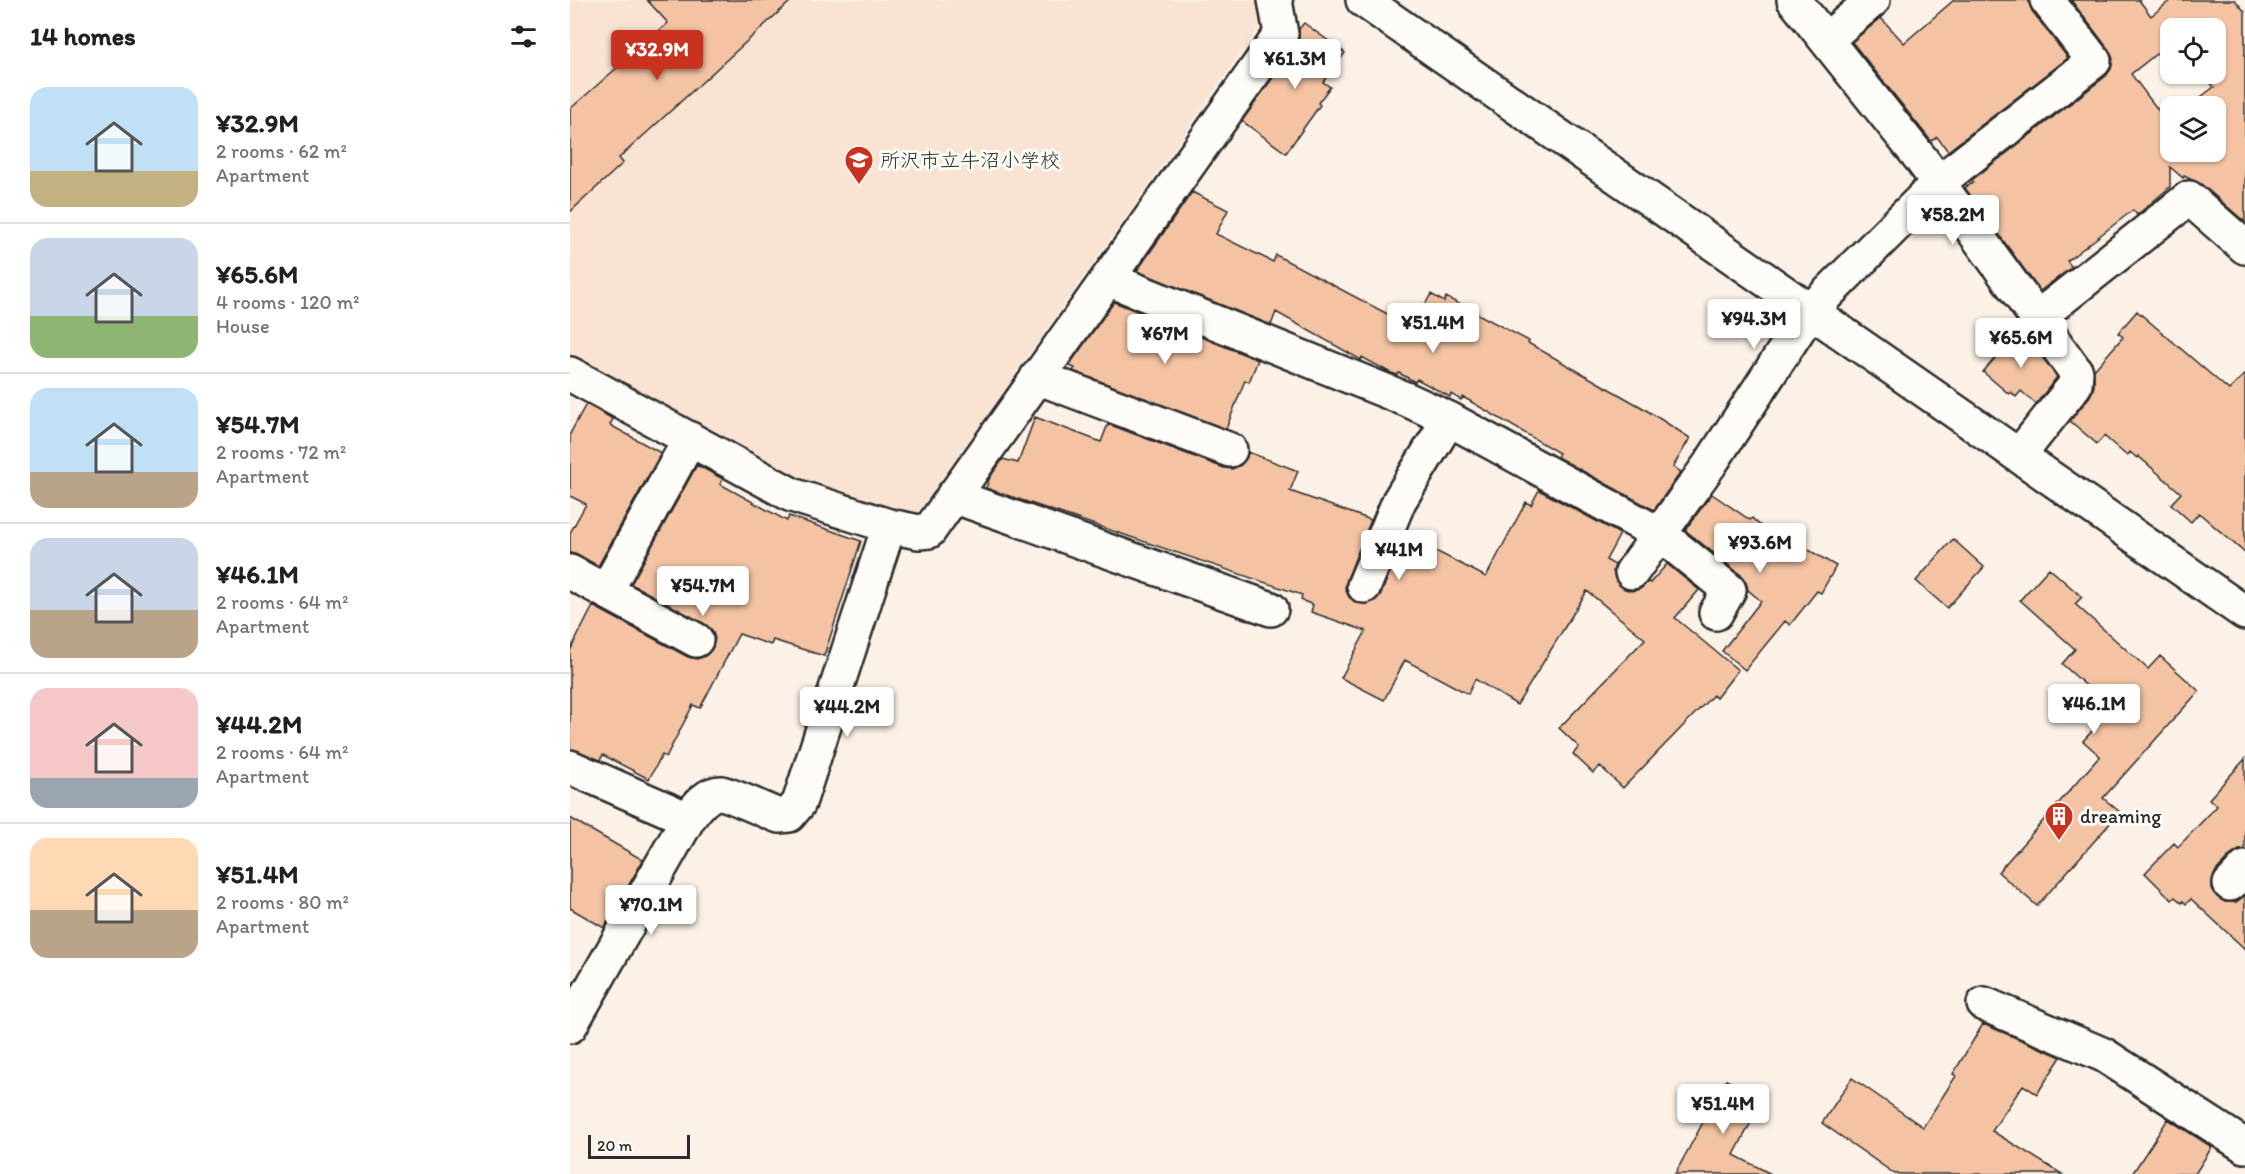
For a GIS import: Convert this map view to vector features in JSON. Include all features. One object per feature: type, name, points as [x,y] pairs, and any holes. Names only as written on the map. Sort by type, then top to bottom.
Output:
[{"type":"street","points":[[570,374],[792,495],[889,526],[919,532],[929,531],[1281,34],[1275,0]]},
{"type":"street","points":[[1363,0],[2020,454],[2245,613]]},
{"type":"street","points":[[1794,0],[1827,39],[1938,183],[2076,372],[2075,385],[2020,454]]},
{"type":"street","points":[[1827,39],[1873,0]]},
{"type":"street","points":[[1632,572],[1661,535],[1710,464],[1811,309],[1938,183],[2094,61],[2047,0]]},
{"type":"street","points":[[2037,318],[2189,198],[2245,247]]},
{"type":"street","points":[[1108,279],[1408,399],[1449,418],[1661,535],[1729,590],[1716,613]]},
{"type":"street","points":[[1037,377],[1230,450]]},
{"type":"street","points":[[1364,586],[1399,501],[1449,418]]},
{"type":"street","points":[[606,591],[690,440]]},
{"type":"street","points":[[953,496],[1271,609]]},
{"type":"street","points":[[570,1026],[688,819],[699,804],[710,796],[722,793],[779,816],[789,815],[799,803],[889,526]]},
{"type":"street","points":[[570,572],[696,640]]},
{"type":"street","points":[[570,767],[688,819]]},
{"type":"street","points":[[1984,1004],[2104,1055],[2245,1146]]},
{"type":"shaded area","name":"所沢市立牛沼小学校","points":[[570,0],[1264,0],[1267,16],[914,518],[797,487],[570,355]]},
{"type":"building","points":[[647,0],[792,0],[619,158],[623,163],[570,212],[570,109],[668,23]]},
{"type":"building","points":[[1954,0],[2029,0],[2032,11],[2068,58],[1948,151],[1937,137],[1931,141],[1852,42],[1881,18],[1904,43]]},
{"type":"building","points":[[2071,0],[2139,0],[2151,16],[2171,0],[2235,0],[2245,12],[2245,222],[2201,184],[2184,176],[2183,178],[2170,167],[2170,187],[2137,215],[2133,210],[2067,261],[2072,267],[2040,291],[1965,188],[1973,182],[1972,180],[2106,76],[2111,69],[2113,59],[2109,50]],"holes":[[[2160,18],[2226,18],[2226,84],[2211,84],[2214,87],[2202,96],[2226,96],[2226,162],[2160,162],[2160,113],[2131,74],[2160,51]]]},
{"type":"building","points":[[1304,23],[1345,53],[1323,82],[1330,87],[1318,103],[1320,105],[1286,153],[1242,121],[1296,45],[1299,29]]},
{"type":"building","points":[[1192,192],[1228,210],[1216,234],[1273,262],[1276,255],[1412,327],[1431,294],[1444,302],[1446,297],[1529,341],[1528,343],[1643,408],[1690,438],[1673,467],[1681,472],[1654,510],[1557,457],[1559,453],[1463,397],[1461,400],[1451,394],[1450,397],[1417,379],[1415,382],[1399,373],[1397,375],[1389,372],[1362,357],[1361,360],[1276,312],[1271,325],[1137,271]]},
{"type":"building","points":[[1114,302],[1258,360],[1249,382],[1245,380],[1226,429],[1073,371],[1075,368],[1070,366],[1072,361]]},
{"type":"building","points":[[2137,311],[2229,390],[2245,374],[2245,553],[2199,513],[2191,522],[2171,504],[2181,493],[2138,456],[2137,458],[2130,452],[2127,456],[2104,436],[2097,444],[2070,421],[2090,396],[2094,386],[2094,370],[2123,337],[2118,333]]},
{"type":"building","points":[[2021,328],[2057,377],[2036,404],[2021,391],[2016,397],[2011,392],[2009,394],[1983,372]]},
{"type":"building","points":[[586,404],[613,419],[610,425],[661,453],[598,566],[579,555],[570,553],[570,533],[586,504],[570,496],[570,434]]},
{"type":"building","points":[[1035,417],[1101,442],[1108,424],[1224,468],[1232,469],[1241,465],[1248,452],[1298,471],[1290,491],[1371,520],[1345,588],[1349,597],[1357,603],[1367,604],[1376,600],[1381,594],[1405,535],[1486,577],[1526,502],[1531,505],[1539,490],[1620,534],[1606,560],[1615,565],[1613,571],[1615,579],[1622,587],[1631,591],[1640,589],[1648,582],[1650,583],[1667,564],[1699,590],[1675,618],[1738,670],[1716,698],[1713,695],[1623,788],[1600,766],[1593,773],[1573,754],[1579,747],[1559,728],[1645,639],[1587,591],[1517,705],[1475,679],[1468,694],[1405,660],[1384,700],[1341,678],[1366,631],[1311,612],[1313,605],[1301,600],[1302,595],[986,488],[990,477],[1003,459],[1018,463]]},
{"type":"building","points":[[697,465],[723,479],[720,484],[787,521],[789,516],[861,541],[824,656],[773,640],[771,645],[739,634],[700,708],[693,705],[666,757],[662,755],[649,779],[603,755],[600,760],[570,749],[570,651],[593,606],[688,657],[697,659],[705,656],[712,649],[715,639],[712,630],[705,624],[631,584]]},
{"type":"building","points":[[1712,494],[1750,520],[1752,518],[1786,550],[1792,540],[1836,566],[1821,593],[1817,591],[1790,625],[1785,621],[1745,670],[1722,651],[1761,601],[1748,590],[1741,575],[1685,530]]},
{"type":"building","points":[[1953,539],[1984,567],[1947,608],[1916,581]]},
{"type":"building","points":[[2049,568],[2082,597],[2075,604],[2148,669],[2160,656],[2199,691],[2103,798],[2120,812],[2037,906],[1998,872],[2100,756],[2083,741],[2112,709],[2062,664],[2075,649],[2020,600]]},
{"type":"building","points":[[2245,759],[2245,850],[2239,850],[2231,855],[2216,871],[2212,880],[2212,890],[2225,902],[2236,902],[2245,895],[2245,949],[2191,899],[2186,904],[2175,897],[2172,900],[2145,873],[2174,843],[2178,847],[2217,806],[2209,799]]},
{"type":"building","points":[[570,818],[643,860],[604,928],[570,908]]},
{"type":"building","points":[[1983,1024],[2061,1057],[2037,1094],[2023,1085],[1992,1131],[2062,1174],[1895,1174],[1822,1123],[1852,1078],[1923,1127],[1956,1076],[1953,1074]]},
{"type":"building","points":[[1726,1080],[1763,1099],[1734,1155],[1771,1174],[1675,1174]]},
{"type":"building","points":[[2168,1119],[2212,1147],[2195,1174],[2132,1174]]},
{"type":"place","name":"所沢市立牛沼小学校","points":[[859,186]]},
{"type":"place","name":"dreaming","points":[[2059,842]]}]
